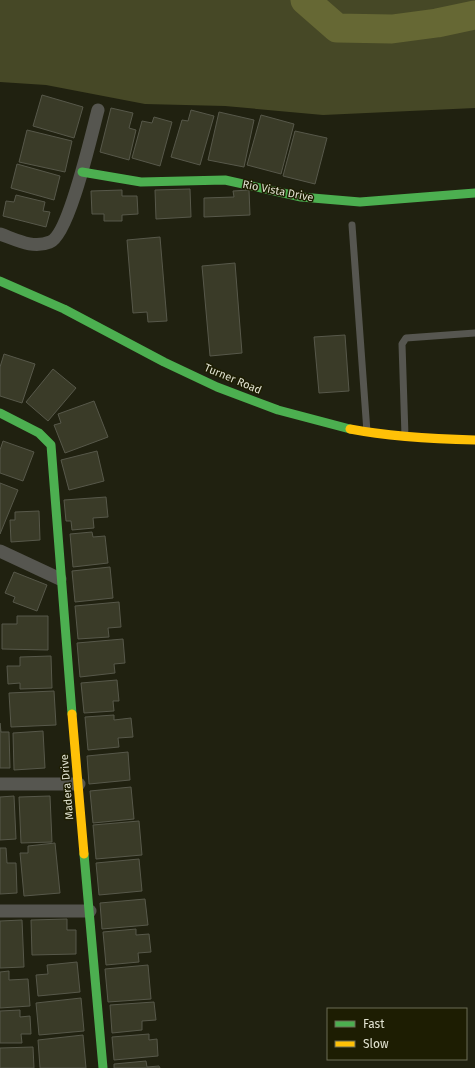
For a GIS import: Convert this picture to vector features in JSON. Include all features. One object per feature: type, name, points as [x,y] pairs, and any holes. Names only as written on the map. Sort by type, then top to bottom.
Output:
[{"type":"street","points":[[0,234],[36,246],[52,241],[62,230],[82,172],[98,110]]},
{"type":"street","name":"Rio Vista Drive","points":[[82,172],[141,182],[225,180],[301,197],[360,202],[475,194]]},
{"type":"street","name":"Turner Road","points":[[0,281],[64,309],[164,362],[217,387],[278,410],[338,427],[367,432],[405,437],[475,440]]},
{"type":"street","name":"Madera Drive","points":[[0,413],[39,433],[51,446],[60,579],[103,1068]]},
{"type":"street","points":[[0,551],[60,579]]},
{"type":"street","points":[[0,784],[79,784]]},
{"type":"street","points":[[0,911],[90,911]]},
{"type":"lane","points":[[352,225],[367,432]]},
{"type":"lane","points":[[405,437],[402,344],[406,338],[475,334]]},
{"type":"green space","points":[[0,0],[475,0],[475,108],[323,115],[225,106],[145,104],[46,85],[0,82]]},
{"type":"building","points":[[42,95],[83,107],[74,138],[33,126]]},
{"type":"building","points":[[111,108],[133,113],[129,128],[136,130],[129,160],[100,152]]},
{"type":"building","points":[[191,110],[214,116],[200,165],[171,157],[182,120],[188,121]]},
{"type":"building","points":[[219,112],[254,120],[244,167],[208,160]]},
{"type":"building","points":[[261,115],[294,124],[281,174],[247,165]]},
{"type":"building","points":[[154,117],[172,122],[160,166],[132,158],[142,121],[152,123]]},
{"type":"building","points":[[27,130],[72,141],[65,172],[19,162]]},
{"type":"building","points":[[295,131],[327,138],[315,184],[283,176]]},
{"type":"building","points":[[17,164],[60,176],[54,200],[11,188]]},
{"type":"building","points":[[190,189],[191,217],[156,219],[155,190]]},
{"type":"building","points":[[122,190],[122,196],[137,196],[138,214],[122,215],[122,221],[104,221],[104,214],[92,214],[91,191]]},
{"type":"building","points":[[249,190],[250,215],[204,217],[204,198],[234,197],[233,191]]},
{"type":"building","points":[[16,195],[45,202],[43,211],[50,212],[46,227],[3,216],[6,201],[14,202]]},
{"type":"building","points":[[160,237],[167,321],[148,322],[147,312],[133,313],[127,240]]},
{"type":"building","points":[[235,263],[242,353],[210,356],[202,266]]},
{"type":"building","points":[[345,335],[349,391],[319,393],[314,337]]},
{"type":"building","points":[[4,354],[35,364],[22,403],[0,396],[0,367]]},
{"type":"building","points":[[53,369],[76,388],[48,421],[26,402]]},
{"type":"building","points":[[94,401],[108,437],[65,453],[54,425],[61,423],[58,414]]},
{"type":"building","points":[[3,441],[34,452],[23,481],[0,473],[0,450]]},
{"type":"building","points":[[97,451],[104,481],[69,490],[61,460]]},
{"type":"building","points":[[0,483],[18,490],[0,534]]},
{"type":"building","points":[[106,497],[108,517],[93,518],[94,528],[72,530],[71,521],[66,521],[64,500]]},
{"type":"building","points":[[39,511],[40,540],[11,542],[10,520],[15,520],[15,512]]},
{"type":"building","points":[[92,532],[93,537],[105,536],[108,563],[73,567],[70,534]]},
{"type":"building","points":[[110,567],[113,598],[75,602],[72,571]]},
{"type":"building","points":[[14,572],[47,585],[37,611],[13,602],[15,597],[5,593]]},
{"type":"building","points":[[119,602],[121,627],[108,628],[109,637],[78,639],[75,606]]},
{"type":"building","points":[[17,616],[48,616],[48,650],[2,649],[2,624],[17,624]]},
{"type":"building","points":[[123,639],[125,663],[114,664],[115,673],[80,677],[77,643]]},
{"type":"building","points":[[51,656],[52,688],[20,689],[20,683],[8,684],[7,666],[20,666],[20,657]]},
{"type":"building","points":[[117,680],[119,701],[113,701],[114,711],[84,713],[81,683]]},
{"type":"building","points":[[54,691],[56,725],[11,727],[9,693]]},
{"type":"building","points":[[114,715],[114,720],[131,718],[133,737],[118,738],[119,747],[88,750],[85,717]]},
{"type":"building","points":[[0,723],[1,732],[9,732],[10,768],[0,768]]},
{"type":"building","points":[[43,731],[45,768],[14,770],[13,733]]},
{"type":"building","points":[[128,752],[130,780],[89,784],[87,756]]},
{"type":"building","points":[[131,787],[134,819],[93,823],[90,791]]},
{"type":"building","points":[[14,796],[16,839],[0,840],[0,797]]},
{"type":"building","points":[[50,796],[52,842],[21,843],[19,797]]},
{"type":"building","points":[[139,821],[142,855],[96,859],[93,825]]},
{"type":"building","points":[[55,843],[60,893],[24,896],[20,853],[28,853],[28,846]]},
{"type":"building","points":[[0,848],[6,848],[7,863],[16,863],[17,893],[0,894]]},
{"type":"building","points":[[139,859],[142,891],[99,895],[96,863]]},
{"type":"building","points":[[145,899],[148,925],[102,929],[100,903]]},
{"type":"building","points":[[67,919],[67,930],[76,930],[76,954],[32,955],[31,920]]},
{"type":"building","points":[[22,920],[24,967],[0,968],[0,921]]},
{"type":"building","points":[[136,929],[136,935],[149,934],[151,952],[138,953],[139,962],[106,965],[103,932]]},
{"type":"building","points":[[77,962],[80,992],[38,996],[36,975],[48,974],[47,965]]},
{"type":"building","points":[[148,965],[151,999],[108,1002],[105,969]]},
{"type":"building","points":[[9,971],[9,980],[28,979],[30,1006],[0,1008],[0,972]]},
{"type":"building","points":[[81,998],[84,1031],[39,1035],[36,1003]]},
{"type":"building","points":[[154,1002],[156,1020],[142,1021],[142,1030],[112,1033],[110,1005]]},
{"type":"building","points":[[20,1010],[20,1017],[30,1016],[31,1034],[21,1034],[22,1043],[0,1043],[0,1011]]},
{"type":"building","points":[[149,1034],[149,1040],[157,1039],[158,1056],[114,1060],[112,1037]]},
{"type":"building","points":[[83,1035],[86,1068],[40,1068],[38,1040]]},
{"type":"building","points":[[33,1047],[34,1068],[0,1068],[0,1048]]},
{"type":"building","points":[[146,1061],[147,1067],[159,1066],[160,1068],[114,1068],[114,1064]]},
{"type":"waterway","points":[[305,0],[337,28],[392,29],[437,23],[475,15]]},
{"type":"traffic: fast","points":[[82,172],[141,182],[225,180],[301,197],[360,202],[475,193]]},
{"type":"traffic: fast","points":[[0,281],[64,309],[164,362],[217,387],[278,410],[350,429]]},
{"type":"traffic: fast","points":[[0,413],[39,433],[51,445],[72,714]]},
{"type":"traffic: fast","points":[[84,854],[103,1068]]},
{"type":"traffic: slow","points":[[350,429],[412,437],[475,440]]},
{"type":"traffic: slow","points":[[72,714],[84,854]]}]
